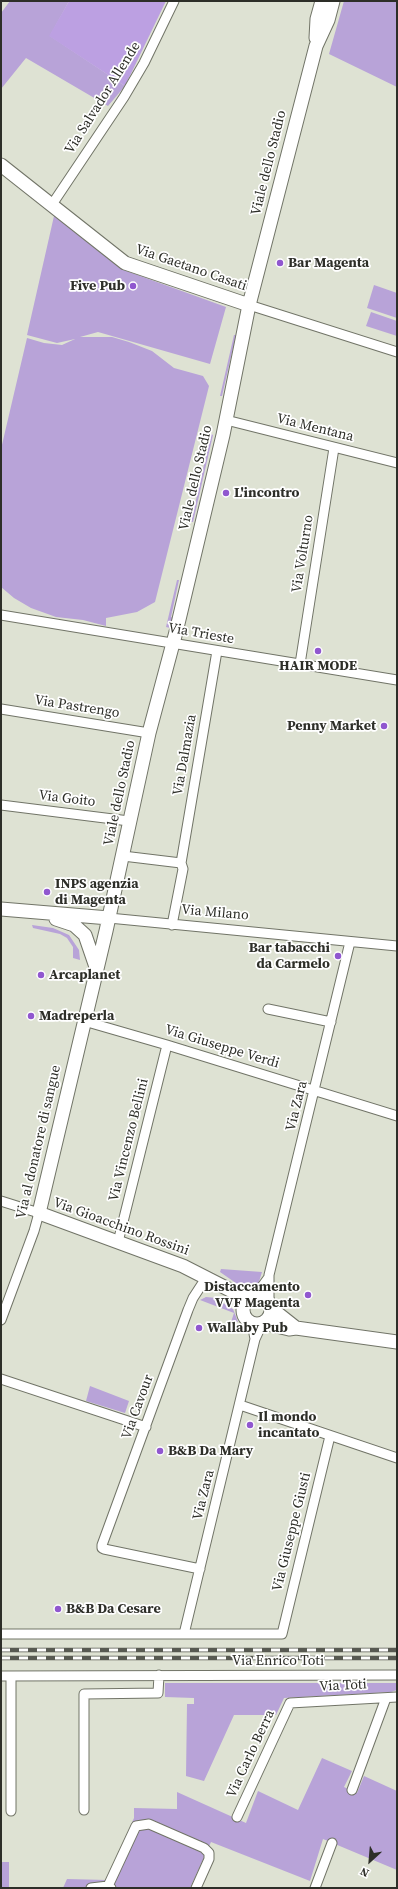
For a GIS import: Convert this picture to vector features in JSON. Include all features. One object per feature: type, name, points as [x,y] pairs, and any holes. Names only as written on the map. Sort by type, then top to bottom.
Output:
[{"type":"street","name":"Via Salvador Allende","points":[[51,206],[124,97],[144,63],[174,1]]},
{"type":"street","name":"Viale dello Stadio","points":[[109,918],[149,733],[173,644],[226,420],[249,305],[316,46],[318,19],[322,1]]},
{"type":"street","name":"Viale dello Stadio","points":[[316,46],[328,20],[333,1]]},
{"type":"street","name":"Via Gaetano Casati","points":[[1,165],[125,263],[249,305],[397,352]]},
{"type":"street","name":"Via Mentana","points":[[226,420],[397,463]]},
{"type":"street","name":"Via Volturno","points":[[300,664],[334,448]]},
{"type":"street","name":"Via Trieste","points":[[1,615],[397,680]]},
{"type":"street","name":"Via Dalmazia","points":[[172,925],[183,869],[181,863],[217,651]]},
{"type":"street","name":"Via Pastrengo","points":[[1,709],[149,733]]},
{"type":"street","name":"Via Goito","points":[[1,805],[129,821]]},
{"type":"street","points":[[122,856],[181,863]]},
{"type":"street","name":"Via Milano","points":[[1,909],[397,946]]},
{"type":"street","name":"Via Milano","points":[[30,912],[74,925],[86,935]]},
{"type":"street","name":"Via al donatore di sangue","points":[[1,1320],[39,1214],[96,967],[109,918]]},
{"type":"street","name":"Via al donatore di sangue","points":[[86,935],[96,967]]},
{"type":"street","name":"Via Zara","points":[[270,1305],[269,1275],[350,942]]},
{"type":"street","points":[[268,1009],[331,1022]]},
{"type":"street","name":"Via Giuseppe Verdi","points":[[84,1021],[397,1116]]},
{"type":"street","name":"Via Vincenzo Bellini","points":[[118,1242],[167,1045]]},
{"type":"street","name":"Via Gioacchino Rossini","points":[[1,1201],[183,1266],[249,1301]]},
{"type":"street","name":"Via Zara","points":[[249,1301],[269,1275]]},
{"type":"street","name":"Via Cavour","points":[[200,1569],[102,1548],[188,1310],[193,1298],[206,1278]]},
{"type":"street","points":[[296,1328],[263,1297],[249,1301],[246,1319],[259,1323],[289,1330],[296,1328],[397,1342]]},
{"type":"street","points":[[259,1323],[270,1317],[270,1305]]},
{"type":"street","name":"Via Zara","points":[[184,1634],[259,1323]]},
{"type":"street","points":[[1,1379],[146,1427]]},
{"type":"street","points":[[240,1405],[397,1458]]},
{"type":"street","name":"Via Giuseppe Giusti","points":[[184,1634],[282,1634],[330,1436]]},
{"type":"street","points":[[1,1634],[184,1634]]},
{"type":"street","points":[[84,1810],[84,1694],[158,1693],[159,1675]]},
{"type":"street","name":"Via Enrico Toti","points":[[1,1676],[397,1675]]},
{"type":"street","points":[[11,1676],[11,1811]]},
{"type":"street","name":"Via Toti","points":[[290,1703],[397,1697]]},
{"type":"street","points":[[352,1790],[386,1698]]},
{"type":"street","name":"Via Carlo Berra","points":[[237,1817],[290,1703]]},
{"type":"street","points":[[91,1888],[110,1887],[136,1826],[149,1824],[204,1848],[209,1853],[209,1859],[196,1888]]},
{"type":"street","points":[[315,1888],[332,1844]]},
{"type":"shaded area","points":[[10,1],[69,1],[50,36],[125,86],[108,106],[26,58],[1,89],[1,13]]},
{"type":"shaded area","points":[[69,1],[166,1],[125,86],[49,36]]},
{"type":"shaded area","points":[[344,1],[397,1],[397,87],[329,54]]},
{"type":"shaded area","points":[[54,216],[121,269],[226,307],[210,364],[98,332],[80,337],[112,337],[129,342],[152,351],[174,368],[203,376],[209,386],[155,602],[137,612],[106,618],[106,626],[83,620],[56,617],[31,608],[14,598],[1,587],[1,449],[27,338],[44,343],[62,345],[75,339],[57,343],[27,335]]},
{"type":"shaded area","points":[[374,285],[397,293],[397,318],[367,308]]},
{"type":"shaded area","points":[[371,312],[397,321],[397,336],[366,326]]},
{"type":"shaded area","points":[[234,335],[236,335],[222,396],[220,396]]},
{"type":"shaded area","points":[[211,434],[213,435],[193,522],[191,522]]},
{"type":"shaded area","points":[[177,580],[179,580],[171,617],[174,618],[170,628],[166,627]]},
{"type":"shaded area","points":[[32,925],[53,928],[69,935],[79,950],[80,960],[73,958],[73,947],[67,938],[60,934],[33,928]]},
{"type":"shaded area","points":[[221,1269],[262,1272],[258,1285],[249,1289],[243,1288],[220,1272]]},
{"type":"shaded area","points":[[206,1297],[216,1298],[233,1309],[238,1322],[231,1322],[234,1313],[200,1300]]},
{"type":"shaded area","points":[[90,1386],[129,1401],[125,1413],[86,1401]]},
{"type":"shaded area","points":[[165,1683],[397,1683],[397,1690],[391,1692],[284,1698],[276,1715],[234,1715],[204,1781],[186,1776],[187,1704],[194,1704],[194,1698],[165,1697]]},
{"type":"shaded area","points":[[322,1758],[352,1771],[344,1787],[357,1793],[364,1776],[397,1791],[397,1870],[323,1839],[310,1881],[211,1842],[190,1888],[63,1888],[67,1879],[107,1880],[134,1818],[134,1808],[177,1809],[177,1792],[246,1823],[258,1791],[298,1810]]},
{"type":"shaded area","points":[[1,1862],[9,1862],[9,1888],[1,1888]]},
{"type":"railway","points":[[1,1650],[397,1650]]},
{"type":"railway","points":[[1,1658],[397,1658]]},
{"type":"place","name":"Bar Magenta","points":[[280,263]]},
{"type":"place","name":"Five Pub","points":[[133,286]]},
{"type":"place","name":"L'incontro","points":[[226,493]]},
{"type":"place","name":"HAIR MODE","points":[[318,651]]},
{"type":"place","name":"Penny Market","points":[[384,726]]},
{"type":"place","name":"INPS agenzia di Magenta","points":[[47,892]]},
{"type":"place","name":"Bar tabacchi da Carmelo","points":[[338,956]]},
{"type":"place","name":"Arcaplanet","points":[[41,975]]},
{"type":"place","name":"Madreperla","points":[[31,1016]]},
{"type":"place","name":"Distaccamento VVF Magenta","points":[[308,1295]]},
{"type":"place","name":"Wallaby Pub","points":[[199,1328]]},
{"type":"place","name":"Il mondo incantato","points":[[250,1425]]},
{"type":"place","name":"B&B Da Mary","points":[[160,1451]]},
{"type":"place","name":"B&B Da Cesare","points":[[58,1609]]}]
